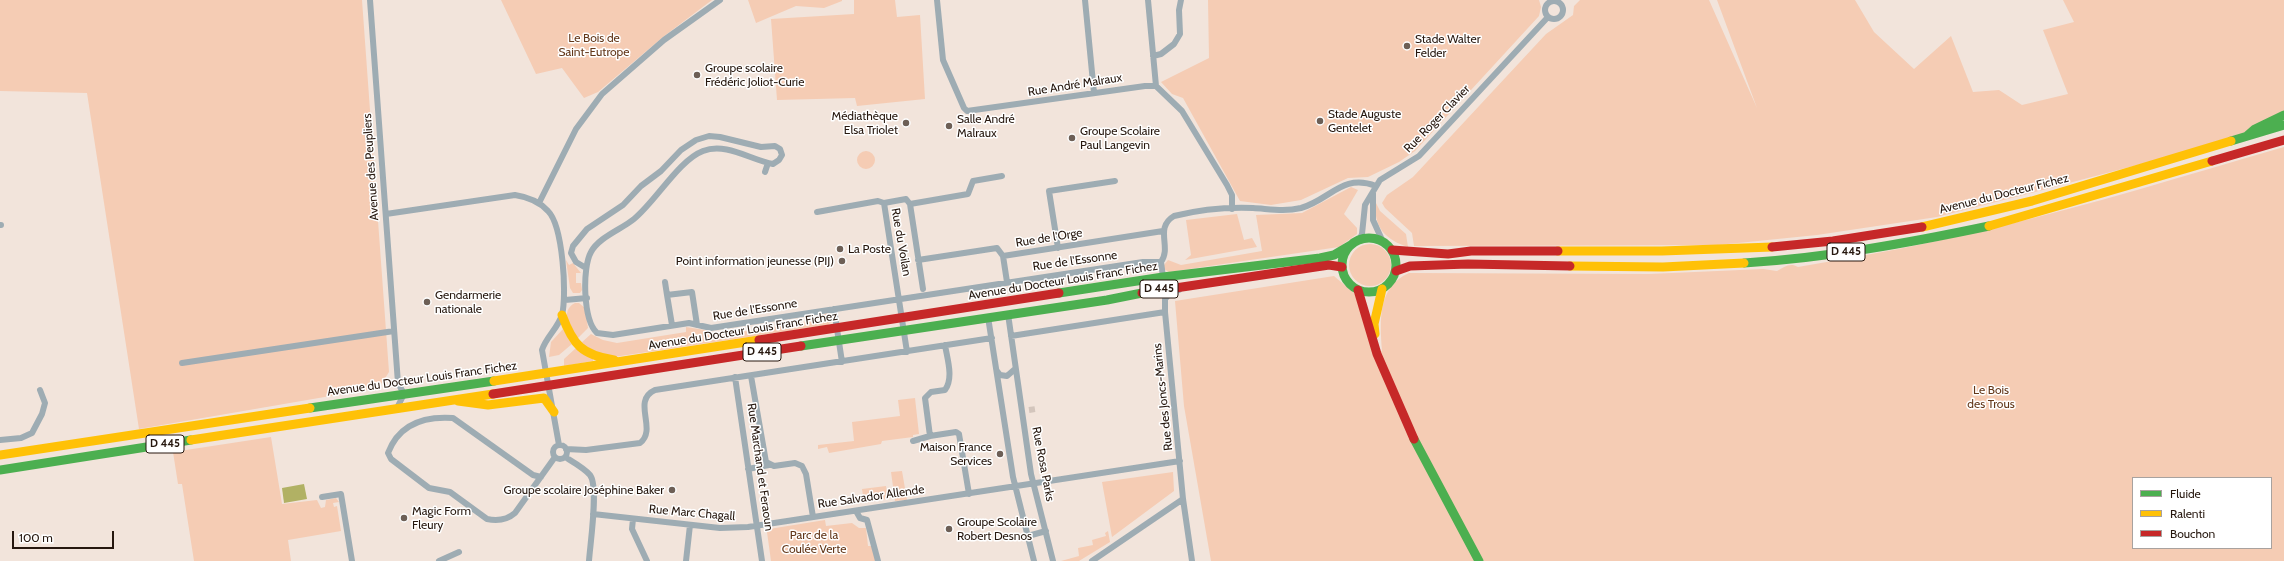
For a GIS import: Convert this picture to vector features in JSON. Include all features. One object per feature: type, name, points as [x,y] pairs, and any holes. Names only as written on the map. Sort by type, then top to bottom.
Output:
[{"type":"main road","points":[[2247,136],[2254,128],[2276,121],[2284,115]]},
{"type":"main road","name":"D 445","points":[[2247,136],[2284,125]]},
{"type":"main road","name":"Avenue du Docteur Fichez","points":[[1392,250],[1448,254],[1471,251],[1662,251],[1761,248],[1833,241],[1925,227],[2032,202],[2247,136]]},
{"type":"main road","name":"D 445","points":[[1396,271],[1410,266],[1468,264],[1663,267],[1776,261],[1835,254],[1927,239],[1994,225],[2284,140]]},
{"type":"main road","points":[[1371,238],[1383,242],[1392,250],[1396,264],[1396,271],[1388,284],[1382,289],[1366,292],[1358,290],[1350,284],[1342,267],[1343,259],[1355,243],[1371,238]]},
{"type":"main road","name":"Avenue du Docteur Louis Franc Fichez","points":[[397,408],[905,331],[1083,289],[1163,277],[1320,258],[1334,255],[1355,243]]},
{"type":"main road","name":"Avenue du Docteur Louis Franc Fichez","points":[[4,455],[903,318],[1005,311],[1107,300],[1160,289],[1229,279],[1329,265],[1342,267]]},
{"type":"main road","points":[[1005,311],[1054,299],[1083,289]]},
{"type":"main road","points":[[1376,353],[1374,324],[1382,289]]},
{"type":"main road","points":[[1358,290],[1365,308],[1376,353],[1406,426],[1479,561]]},
{"type":"main road","points":[[562,315],[567,333],[576,345],[594,356],[624,361]]},
{"type":"main road","points":[[548,385],[551,378],[607,367],[624,361]]},
{"type":"main road","points":[[450,400],[539,381],[545,373]]},
{"type":"main road","points":[[450,400],[488,405],[544,398],[547,400],[554,412]]},
{"type":"main road","name":"D 445","points":[[4,470],[397,408]]},
{"type":"street","name":"Avenue des Peupliers","points":[[370,0],[398,385],[404,394]]},
{"type":"street","points":[[539,203],[576,129],[602,94],[664,40],[720,0]]},
{"type":"street","name":"Rue André Malraux","points":[[937,0],[943,60],[964,108],[967,111],[1145,86],[1156,86]]},
{"type":"street","points":[[1085,0],[1094,93]]},
{"type":"street","points":[[1148,0],[1156,86],[1182,111],[1232,195],[1232,209]]},
{"type":"street","points":[[1153,56],[1161,54],[1174,44],[1180,34],[1178,10],[1181,0]]},
{"type":"street","points":[[1562,2],[1562,11],[1560,16],[1555,19],[1548,17],[1545,10],[1545,3],[1562,2]]},
{"type":"street","name":"Rue Roger Clavier","points":[[1355,243],[1362,234],[1365,205],[1375,187],[1387,175],[1419,156],[1548,17]]},
{"type":"street","points":[[586,268],[574,259],[572,250],[582,234],[600,219],[623,205],[641,186],[661,171],[681,150],[696,140],[708,136],[732,139],[761,147],[775,146],[782,152],[781,158],[776,163],[768,163],[765,172]]},
{"type":"street","name":"Rue de l'Essonne","points":[[768,163],[722,148],[711,149],[699,153],[682,167],[635,218],[592,249],[586,268],[587,298],[591,325],[597,333],[613,335],[689,323],[711,328],[1143,262],[1161,262]]},
{"type":"street","points":[[910,204],[968,194],[973,181],[1002,176]]},
{"type":"street","points":[[1058,248],[1049,191],[1115,181]]},
{"type":"street","points":[[1163,277],[1161,262],[1165,257],[1163,231],[1168,220],[1184,213],[1232,209],[1253,208],[1288,211],[1304,207],[1350,182],[1359,181],[1375,187],[1372,203],[1373,220],[1383,242]]},
{"type":"street","points":[[386,214],[515,195],[529,198],[539,203],[548,211],[556,227],[565,300],[562,315],[545,342],[542,350],[559,445],[566,450],[586,450],[640,442],[646,436],[643,405],[649,392],[654,390],[992,338]]},
{"type":"street","points":[[884,203],[906,199],[910,204],[923,289]]},
{"type":"street","name":"Rue du Voilan","points":[[817,212],[878,202],[884,203],[900,298],[907,352]]},
{"type":"street","name":"Rue de l'Orge","points":[[918,260],[997,248],[1003,256],[1163,231]]},
{"type":"street","points":[[1003,256],[1007,282]]},
{"type":"street","name":"Rue des Joncs-Marins","points":[[1192,561],[1183,499],[1165,299],[1171,292],[1229,279]]},
{"type":"street","points":[[665,282],[672,325]]},
{"type":"street","points":[[667,296],[692,292],[697,325]]},
{"type":"street","points":[[565,300],[587,298]]},
{"type":"street","points":[[834,309],[842,362]]},
{"type":"street","points":[[988,311],[1015,487],[1034,561]]},
{"type":"street","name":"Rue Rosa Parks","points":[[1005,311],[1034,484],[1053,561]]},
{"type":"street","points":[[1010,336],[1165,312]]},
{"type":"street","points":[[182,363],[394,331]]},
{"type":"street","points":[[930,436],[925,398],[931,392],[945,390],[949,385],[950,378],[945,345]]},
{"type":"street","points":[[997,371],[1000,375],[1007,376],[1015,369]]},
{"type":"street","points":[[748,469],[769,465],[764,457],[751,376]]},
{"type":"street","name":"Rue Marchand et Feraoun","points":[[735,377],[762,561]]},
{"type":"street","points":[[384,397],[398,385]]},
{"type":"street","points":[[0,440],[20,438],[32,433],[42,414],[45,403],[40,390]]},
{"type":"street","points":[[397,408],[404,394]]},
{"type":"street","points":[[541,477],[533,475],[453,418],[412,423],[403,430],[388,453],[391,459],[429,488],[450,492],[487,519],[493,520],[507,519],[515,513],[555,458]]},
{"type":"street","points":[[913,441],[930,436],[956,432],[959,434],[969,494]]},
{"type":"street","points":[[555,458],[553,451],[559,445]]},
{"type":"street","points":[[565,457],[566,450]]},
{"type":"street","points":[[555,458],[562,459],[565,457]]},
{"type":"street","points":[[565,457],[586,472],[592,479],[593,514],[589,561]]},
{"type":"street","name":"Rue Salvador Allende","points":[[769,465],[795,463],[802,466],[806,474],[812,517],[1180,461]]},
{"type":"street","points":[[322,497],[341,494],[352,561]]},
{"type":"street","points":[[1092,561],[1183,499]]},
{"type":"street","points":[[867,520],[873,514],[872,509]]},
{"type":"street","points":[[856,510],[860,518],[867,520]]},
{"type":"street","name":"Rue Marc Chagall","points":[[593,514],[690,525],[738,528],[812,517]]},
{"type":"street","points":[[633,519],[632,529],[647,561]]},
{"type":"street","points":[[867,520],[878,561]]},
{"type":"street","points":[[686,561],[690,525]]},
{"type":"street","points":[[1028,536],[1046,531]]},
{"type":"street","points":[[439,561],[459,552]]},
{"type":"green space","points":[[0,0],[362,0],[389,372],[382,383],[371,389],[139,429],[87,93],[0,91]]},
{"type":"green space","name":"Le Bois de Saint-Eutrope","points":[[501,0],[712,0],[663,37],[598,92],[584,98],[562,68],[536,74]]},
{"type":"green space","points":[[748,0],[842,1],[824,8],[796,6],[756,23]]},
{"type":"green space","points":[[854,0],[895,0],[897,17],[920,15],[925,99],[857,106],[855,98],[777,100],[771,19],[854,14]]},
{"type":"green space","name":"Stade Auguste Gentelet","points":[[1208,0],[1539,0],[1541,7],[1539,16],[1415,151],[1399,162],[1368,177],[1348,178],[1301,200],[1271,205],[1240,201],[1183,98],[1172,94],[1161,82],[1209,58]]},
{"type":"green space","points":[[1580,0],[1709,0],[1757,108],[1717,0],[1855,0],[1874,32],[1914,69],[1951,36],[1973,92],[1999,90],[2022,105],[2068,94],[2043,30],[2074,22],[2063,0],[2284,0],[2284,115],[2247,136],[1937,217],[1817,235],[1718,245],[1414,246],[1412,233],[1385,208],[1382,203],[1387,195],[1413,177],[1546,34],[1573,15],[1574,6]]},
{"type":"green space","name":"Le Bois des Trous","points":[[2284,147],[2284,561],[1211,561],[1184,406],[1175,301],[1334,276],[1355,294],[1376,353],[1382,351],[1381,317],[1386,296],[1391,287],[1399,279],[1409,273],[1649,274],[1763,269],[1777,271],[1790,265],[1798,267],[1822,263],[1969,234],[2103,200]]},
{"type":"green space","points":[[866,151],[872,154],[875,160],[872,166],[866,169],[860,166],[857,160],[860,154]]},
{"type":"green space","points":[[1351,187],[1358,190],[1344,214],[1357,228],[1357,234],[1339,247],[1169,272],[1164,269],[1164,265],[1168,260],[1181,265],[1262,251],[1256,215],[1302,213]]},
{"type":"green space","points":[[1376,203],[1380,211],[1406,234],[1408,247],[1393,241],[1379,226]]},
{"type":"green space","points":[[1237,214],[1244,240],[1252,238],[1257,247],[1185,260],[1191,255],[1186,220]]},
{"type":"green space","points":[[1370,244],[1385,250],[1391,265],[1385,280],[1370,286],[1355,280],[1349,265],[1355,250]]},
{"type":"green space","points":[[566,260],[569,265],[573,263],[581,273],[576,273],[576,283],[581,283],[582,290],[580,293],[573,293],[570,288]]},
{"type":"green space","points":[[575,303],[579,303],[585,308],[588,328],[576,340],[569,326],[567,315],[570,306]]},
{"type":"green space","points":[[829,313],[832,317],[831,322],[828,325],[614,357],[595,352],[581,343],[591,334],[603,340],[617,343],[686,332],[686,327],[711,331],[713,336],[822,320],[822,314]]},
{"type":"green space","points":[[563,329],[572,344],[559,355],[549,357],[551,342]]},
{"type":"green space","points":[[576,348],[593,358],[593,361],[564,366],[564,359]]},
{"type":"green space","points":[[915,398],[919,434],[913,435],[913,437],[882,441],[881,444],[829,453],[827,447],[818,449],[818,445],[854,441],[852,422],[900,416],[898,400]]},
{"type":"green space","points":[[271,437],[282,504],[317,500],[321,508],[325,507],[326,500],[336,498],[339,502],[333,503],[334,507],[337,506],[341,531],[288,540],[291,561],[194,561],[182,484],[178,484],[173,452]]},
{"type":"green space","points":[[902,471],[907,500],[895,501],[891,472]]},
{"type":"green space","points":[[1173,472],[1174,491],[1112,537],[1102,482]]},
{"type":"green space","points":[[886,486],[888,499],[864,502],[862,489]]},
{"type":"green space","name":"Parc de la Coulée Verte","points":[[825,520],[826,526],[852,523],[859,528],[866,528],[868,546],[873,546],[876,561],[771,561],[767,532],[769,529]]},
{"type":"green space","points":[[1108,531],[1110,542],[1079,561],[1061,561],[1079,556],[1078,548],[1093,545],[1092,540],[1106,536],[1105,533]]},
{"type":"shaded area","points":[[304,484],[307,499],[284,503],[282,488]]},
{"type":"tunnel","points":[[1029,410],[1036,409]]},
{"type":"traffic: fast","points":[[2247,136],[2255,129],[2284,115]]},
{"type":"traffic: fast","points":[[2231,141],[2284,125]]},
{"type":"traffic: fast","points":[[1744,263],[1836,254],[1989,226]]},
{"type":"traffic: fast","points":[[1369,238],[1379,240],[1388,246],[1394,255],[1396,265],[1394,275],[1388,284],[1379,290],[1369,292],[1359,290],[1350,284],[1344,275],[1342,265],[1344,255],[1350,246],[1359,240],[1369,238]]},
{"type":"traffic: fast","points":[[1059,293],[1163,277],[1320,258],[1334,255],[1351,245]]},
{"type":"traffic: fast","points":[[801,346],[1107,300],[1142,293]]},
{"type":"traffic: fast","points":[[310,408],[494,381]]},
{"type":"traffic: fast","points":[[1414,439],[1479,561]]},
{"type":"traffic: fast","points":[[0,470],[191,440]]},
{"type":"traffic: slow","points":[[1922,227],[2032,201],[2231,141]]},
{"type":"traffic: slow","points":[[1989,226],[2212,161]]},
{"type":"traffic: slow","points":[[1558,251],[1662,251],[1772,247]]},
{"type":"traffic: slow","points":[[1570,266],[1663,267],[1744,263]]},
{"type":"traffic: slow","points":[[1375,334],[1374,324],[1382,289]]},
{"type":"traffic: slow","points":[[562,315],[570,334],[580,347],[594,355],[614,360]]},
{"type":"traffic: slow","points":[[494,381],[759,340]]},
{"type":"traffic: slow","points":[[191,440],[493,394]]},
{"type":"traffic: slow","points":[[458,401],[488,405],[544,398],[554,412]]},
{"type":"traffic: slow","points":[[0,455],[310,408]]},
{"type":"traffic: jam","points":[[2212,161],[2284,140]]},
{"type":"traffic: jam","points":[[1772,247],[1833,241],[1922,227]]},
{"type":"traffic: jam","points":[[1392,250],[1448,254],[1471,251],[1558,251]]},
{"type":"traffic: jam","points":[[1396,271],[1410,266],[1468,264],[1570,266]]},
{"type":"traffic: jam","points":[[1142,293],[1329,265],[1342,267]]},
{"type":"traffic: jam","points":[[1358,290],[1377,354],[1414,439]]},
{"type":"traffic: jam","points":[[759,340],[1059,293]]},
{"type":"traffic: jam","points":[[493,394],[801,346]]},
{"type":"place","name":"Stade Walter Felder","points":[[1407,46]]},
{"type":"place","name":"Groupe scolaire Frédéric Joliot-Curie","points":[[697,75]]},
{"type":"place","name":"Stade Auguste Gentelet","points":[[1320,121]]},
{"type":"place","name":"Médiathèque Elsa Triolet","points":[[906,123]]},
{"type":"place","name":"Salle André Malraux","points":[[949,126]]},
{"type":"place","name":"Groupe Scolaire Paul Langevin","points":[[1072,138]]},
{"type":"place","name":"La Poste","points":[[840,249]]},
{"type":"place","name":"Point information jeunesse (PIJ)","points":[[842,261]]},
{"type":"place","name":"Gendarmerie nationale","points":[[427,302]]},
{"type":"place","name":"Maison France Services","points":[[1000,454]]},
{"type":"place","name":"Groupe scolaire Joséphine Baker","points":[[672,490]]},
{"type":"place","name":"Magic Form Fleury","points":[[404,518]]},
{"type":"place","name":"Groupe Scolaire Robert Desnos","points":[[949,529]]}]
